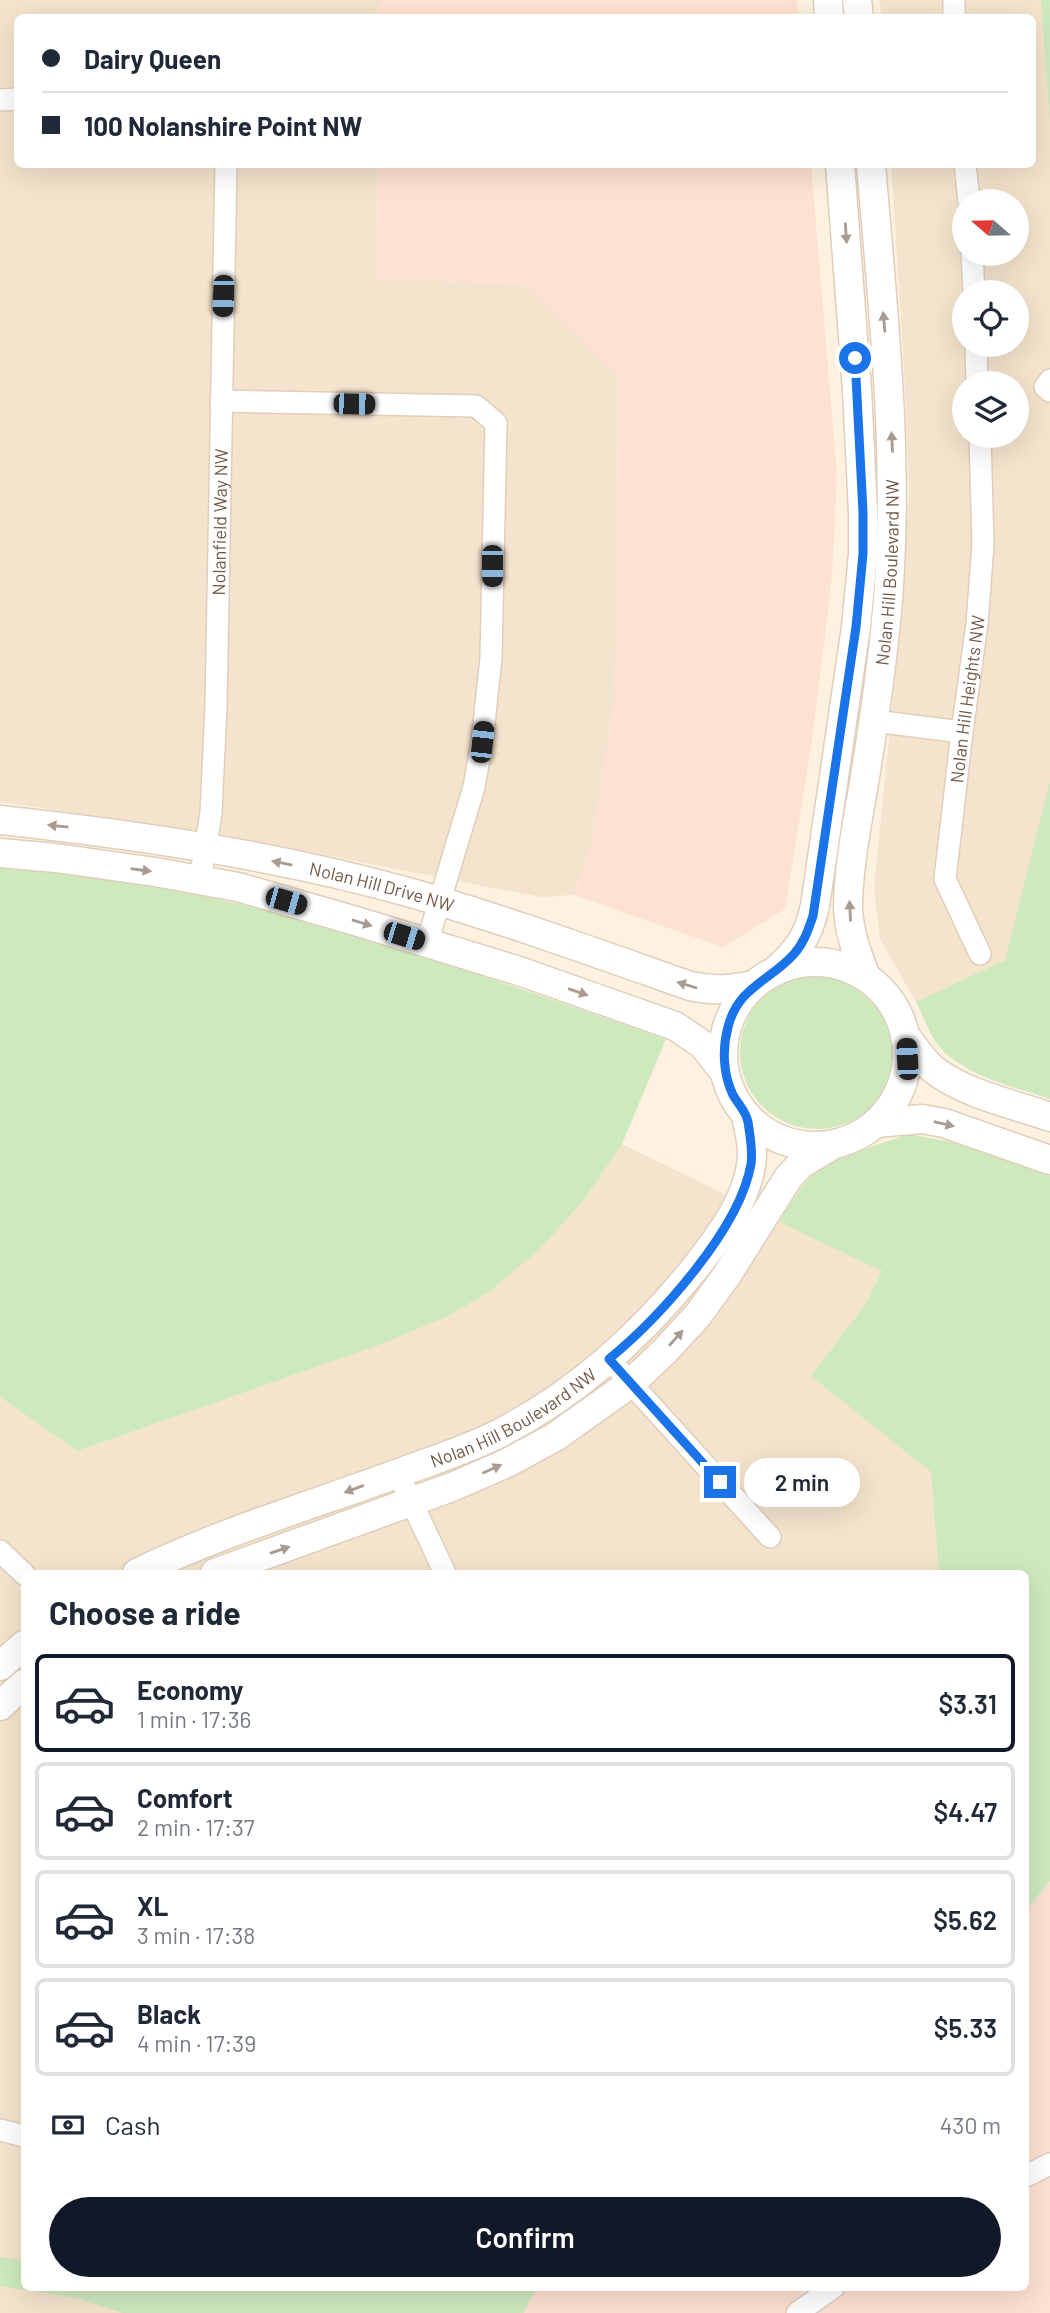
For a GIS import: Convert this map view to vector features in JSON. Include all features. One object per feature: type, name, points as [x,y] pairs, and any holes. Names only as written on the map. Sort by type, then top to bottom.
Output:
[{"type":"street","name":"Nolanfield Way NW","points":[[200,880],[211,813],[216,706],[226,168]]},
{"type":"street","name":"Nolan Hill Boulevard NW","points":[[764,979],[794,954],[805,937],[815,905],[856,627],[863,554],[858,402],[840,168]]},
{"type":"street","name":"Nolan Hill Boulevard NW","points":[[866,977],[856,952],[848,906],[885,640],[893,478],[886,340],[871,168]]},
{"type":"street","points":[[965,168],[967,189]]},
{"type":"street","points":[[1050,380],[1045,387],[1050,391]]},
{"type":"street","points":[[220,401],[476,406],[496,423],[491,658],[482,742],[474,787],[427,943]]},
{"type":"street","name":"Nolan Hill Heights NW","points":[[980,448],[983,544],[977,624],[945,879],[980,954]]},
{"type":"street","points":[[874,720],[962,733]]},
{"type":"street","name":"Nolan Hill Drive NW","points":[[0,820],[87,829],[340,875],[440,902],[690,986],[709,990],[728,990],[764,979]]},
{"type":"street","points":[[0,853],[55,858],[237,887],[519,971],[675,1026],[704,1045],[725,1073],[733,1095],[747,1115],[765,1131],[786,1142],[810,1146],[834,1144],[856,1136],[876,1123],[892,1105],[902,1083],[907,1059],[905,1035],[891,1003],[866,977],[844,967],[821,962],[797,964],[764,979],[738,1003],[728,1025],[724,1049],[725,1073]]},
{"type":"street","points":[[905,1035],[920,1056],[947,1079],[1050,1117]]},
{"type":"street","name":"Nolan Hill Boulevard NW","points":[[144,1570],[502,1432],[552,1401],[609,1359],[661,1310],[729,1220],[745,1187],[751,1165],[752,1151],[747,1115]]},
{"type":"street","points":[[876,1123],[922,1119],[944,1123],[1050,1160]]},
{"type":"street","name":"Nolan Hill Boulevard NW","points":[[223,1570],[453,1487],[507,1463],[555,1437],[631,1383],[698,1315],[727,1275],[788,1178],[801,1164],[834,1144]]},
{"type":"street","points":[[609,1359],[769,1537]]},
{"type":"street","points":[[398,1473],[444,1570]]},
{"type":"street","points":[[0,1551],[21,1571]]},
{"type":"street","points":[[0,1665],[21,1648]]},
{"type":"street","points":[[0,1706],[21,1687]]},
{"type":"street","points":[[0,2130],[21,2135]]},
{"type":"street","points":[[1029,2174],[1050,2164]]},
{"type":"street","points":[[797,2313],[828,2291]]},
{"type":"shaded area","points":[[0,0],[380,0],[379,14],[14,14],[14,168],[378,168],[377,279],[526,284],[619,378],[614,706],[591,847],[574,895],[540,897],[206,832],[0,802]]},
{"type":"shaded area","points":[[380,0],[797,0],[799,14],[379,14]]},
{"type":"shaded area","points":[[880,0],[1041,0],[1050,125],[1050,781],[1005,960],[916,1002],[880,939],[874,888],[893,698],[909,494],[891,168],[1036,168],[1036,14],[881,14]]},
{"type":"shaded area","points":[[378,168],[811,168],[837,475],[832,576],[812,741],[785,909],[723,947],[574,895],[591,847],[614,706],[619,378],[526,284],[377,279]]},
{"type":"shaded area","points":[[622,1144],[882,1271],[865,1305],[811,1376],[932,1472],[939,1570],[21,1570],[21,2291],[138,2291],[149,2313],[0,2313],[0,1397],[77,1451],[378,1345],[448,1316],[489,1292],[539,1250],[584,1200]]},
{"type":"shaded area","points":[[1050,1881],[1050,2313],[524,2313],[535,2291],[1029,2291],[1029,1907]]},
{"type":"green space","points":[[1041,0],[1050,0],[1050,125]]},
{"type":"green space","points":[[1050,781],[1050,1099],[990,1079],[949,1056],[938,1045],[916,1002],[1005,960]]},
{"type":"green space","points":[[0,866],[147,886],[220,899],[292,917],[433,959],[666,1039],[622,1144],[584,1200],[539,1250],[489,1292],[448,1316],[379,1345],[77,1451],[0,1397]]},
{"type":"green space","points":[[817,975],[847,981],[872,997],[888,1022],[894,1052],[888,1082],[872,1107],[847,1123],[817,1129],[787,1123],[762,1107],[746,1082],[740,1052],[746,1022],[762,997],[787,981]]},
{"type":"green space","points":[[909,1134],[962,1144],[1050,1176],[1050,1881],[1029,1907],[1029,1570],[939,1570],[931,1472],[811,1376],[865,1305],[882,1271],[779,1222],[814,1174],[859,1151]]},
{"type":"green space","points":[[0,2257],[21,2260],[21,2289],[0,2286]]},
{"type":"green space","points":[[32,2291],[535,2291],[524,2313],[122,2313],[76,2298]]},
{"type":"route","points":[[720,1482],[609,1359],[661,1310],[703,1257],[729,1220],[745,1187],[752,1151],[747,1115],[733,1095],[725,1073],[724,1049],[728,1025],[738,1003],[754,985],[794,954],[805,937],[813,916],[856,627],[863,554],[855,358]]}]
